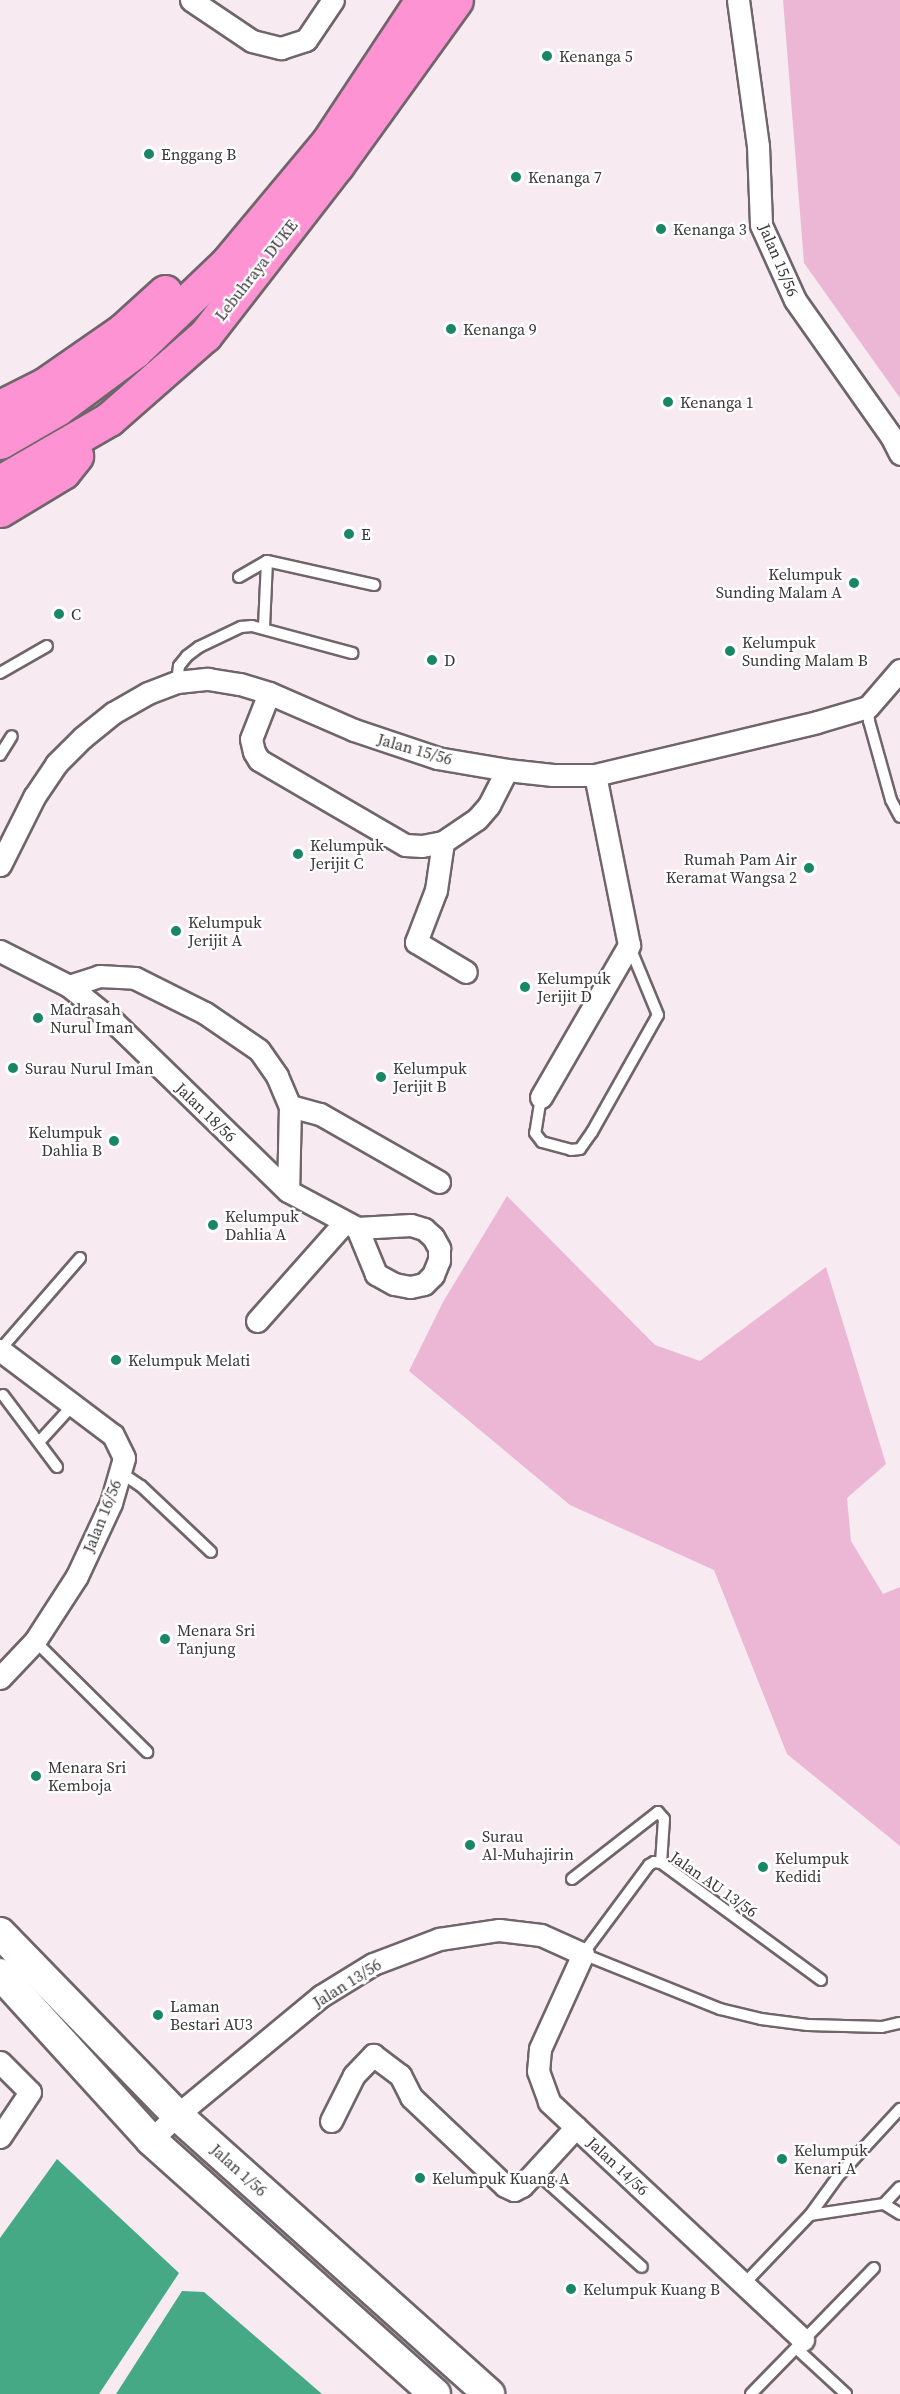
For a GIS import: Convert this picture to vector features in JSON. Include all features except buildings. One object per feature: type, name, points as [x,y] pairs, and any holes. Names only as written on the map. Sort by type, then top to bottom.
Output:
[{"type":"highway","name":"Lebuhraya DUKE","points":[[0,442],[57,409],[135,351],[228,262],[328,142],[422,0]]},
{"type":"highway","name":"Lebuhraya DUKE","points":[[0,482],[110,419],[206,334],[337,165],[456,0]]},
{"type":"highway","points":[[0,407],[44,385],[122,331],[328,142]]},
{"type":"highway","points":[[0,510],[63,472],[110,419]]},
{"type":"main road","name":"Jalan 1/56","points":[[0,1934],[177,2115],[489,2394]]},
{"type":"main road","points":[[0,1974],[151,2139],[435,2394]]},
{"type":"street","points":[[191,0],[252,41],[281,48],[306,40],[333,0]]},
{"type":"street","name":"Jalan 15/56","points":[[738,0],[758,146],[761,225],[795,300],[891,436],[900,454]]},
{"type":"street","points":[[868,707],[900,670]]},
{"type":"street","name":"Jalan 15/56","points":[[0,865],[34,797],[56,764],[82,738],[113,713],[148,693],[177,682],[208,679],[240,684],[269,693],[354,730],[427,754],[507,770],[553,775],[595,776],[817,723],[868,707]]},
{"type":"street","points":[[269,693],[251,739],[254,753],[259,760],[405,845],[422,846],[443,842],[477,819],[489,805],[507,770]]},
{"type":"street","points":[[541,1098],[629,945],[595,776]]},
{"type":"street","points":[[443,842],[436,890],[416,942],[466,972]]},
{"type":"street","name":"Jalan 18/56","points":[[0,951],[69,986],[115,1023],[288,1191],[351,1225],[257,1321]]},
{"type":"street","points":[[69,986],[99,976],[135,978],[172,995],[259,1050],[277,1076],[290,1106],[288,1191]]},
{"type":"street","points":[[290,1106],[320,1114],[439,1182]]},
{"type":"street","name":"Jalan 16/56","points":[[0,1350],[113,1435],[124,1458],[111,1503],[77,1576],[34,1641],[0,1678]]},
{"type":"street","name":"Jalan 13/56","points":[[151,2139],[321,1996],[373,1964],[439,1939],[499,1930],[541,1935],[583,1954]]},
{"type":"street","name":"Jalan 14/56","points":[[583,1954],[540,2049],[538,2071],[549,2102],[744,2284],[800,2344]]},
{"type":"street","points":[[331,2121],[338,2111],[341,2096],[354,2075],[373,2055],[379,2056],[400,2075],[411,2097],[506,2186],[514,2190],[522,2186],[536,2172],[576,2127]]},
{"type":"street","points":[[0,2062],[30,2092],[0,2137]]},
{"type":"lane","points":[[264,627],[267,561]]},
{"type":"lane","points":[[239,576],[267,561],[374,585]]},
{"type":"lane","points":[[177,682],[179,666],[199,647],[241,627],[264,627],[352,653]]},
{"type":"lane","points":[[0,673],[47,646]]},
{"type":"lane","points":[[868,707],[869,721],[891,800],[900,817]]},
{"type":"lane","points":[[0,755],[12,736]]},
{"type":"lane","points":[[541,1098],[535,1132],[542,1142],[571,1150],[580,1149],[592,1132],[658,1015],[629,945]]},
{"type":"lane","points":[[0,1350],[80,1258]]},
{"type":"lane","points":[[3,1395],[57,1467]]},
{"type":"lane","points":[[39,1442],[73,1405]]},
{"type":"lane","points":[[120,1472],[141,1486],[211,1552]]},
{"type":"lane","points":[[34,1641],[147,1752]]},
{"type":"lane","points":[[572,1879],[658,1812],[664,1819],[661,1863]]},
{"type":"lane","name":"Jalan AU 13/56","points":[[583,1954],[649,1865],[654,1862],[661,1863],[821,1980]]},
{"type":"lane","points":[[583,1954],[720,2009],[761,2019],[808,2025],[882,2027],[900,2023]]},
{"type":"lane","points":[[744,2284],[810,2215],[839,2175],[900,2109]]},
{"type":"lane","points":[[536,2172],[642,2267]]},
{"type":"lane","points":[[810,2215],[884,2204],[900,2187]]},
{"type":"lane","points":[[884,2204],[900,2214]]},
{"type":"lane","points":[[752,2394],[873,2268]]},
{"type":"lane","points":[[800,2344],[846,2394]]},
{"type":"shaded area","points":[[783,0],[900,0],[900,398],[804,263]]},
{"type":"shaded area","points":[[507,1196],[655,1345],[700,1361],[826,1267],[886,1464],[847,1498],[851,1541],[883,1594],[900,1587],[900,1846],[787,1754],[714,1570],[570,1505],[409,1371],[443,1302]]},
{"type":"shaded area","points":[[57,2159],[179,2273],[99,2394],[0,2394],[0,2238]]},
{"type":"shaded area","points":[[182,2291],[204,2292],[322,2394],[116,2394]]},
{"type":"place","name":"Kenanga 5","points":[[547,56]]},
{"type":"place","name":"Enggang B","points":[[149,154]]},
{"type":"place","name":"Kenanga 7","points":[[516,177]]},
{"type":"place","name":"Kenanga 3","points":[[661,229]]},
{"type":"place","name":"Kenanga 9","points":[[451,329]]},
{"type":"place","name":"Kenanga 1","points":[[668,402]]},
{"type":"place","name":"E","points":[[349,534]]},
{"type":"place","name":"Kelumpuk Sunding Malam A","points":[[854,583]]},
{"type":"place","name":"C","points":[[59,614]]},
{"type":"place","name":"Kelumpuk Sunding Malam B","points":[[730,651]]},
{"type":"place","name":"D","points":[[432,660]]},
{"type":"place","name":"Kelumpuk Jerijit C","points":[[298,854]]},
{"type":"place","name":"Rumah Pam Air Keramat Wangsa 2","points":[[809,868]]},
{"type":"place","name":"Kelumpuk Jerijit A","points":[[176,931]]},
{"type":"place","name":"Kelumpuk Jerijit D","points":[[525,987]]},
{"type":"place","name":"Madrasah Nurul Iman","points":[[38,1018]]},
{"type":"place","name":"Surau Nurul Iman","points":[[13,1068]]},
{"type":"place","name":"Kelumpuk Jerijit B","points":[[381,1077]]},
{"type":"place","name":"Kelumpuk Dahlia B","points":[[114,1141]]},
{"type":"place","name":"Kelumpuk Dahlia A","points":[[213,1225]]},
{"type":"place","name":"Kelumpuk Melati","points":[[116,1360]]},
{"type":"place","name":"Menara Sri Tanjung","points":[[165,1639]]},
{"type":"place","name":"Menara Sri Kemboja","points":[[36,1776]]},
{"type":"place","name":"Surau Al-Muhajirin","points":[[470,1845]]},
{"type":"place","name":"Kelumpuk Kedidi","points":[[763,1867]]},
{"type":"place","name":"Laman Bestari AU3","points":[[158,2015]]},
{"type":"place","name":"Kelumpuk Kenari A","points":[[782,2159]]},
{"type":"place","name":"Kelumpuk Kuang A","points":[[420,2178]]},
{"type":"place","name":"Kelumpuk Kuang B","points":[[571,2289]]}]
